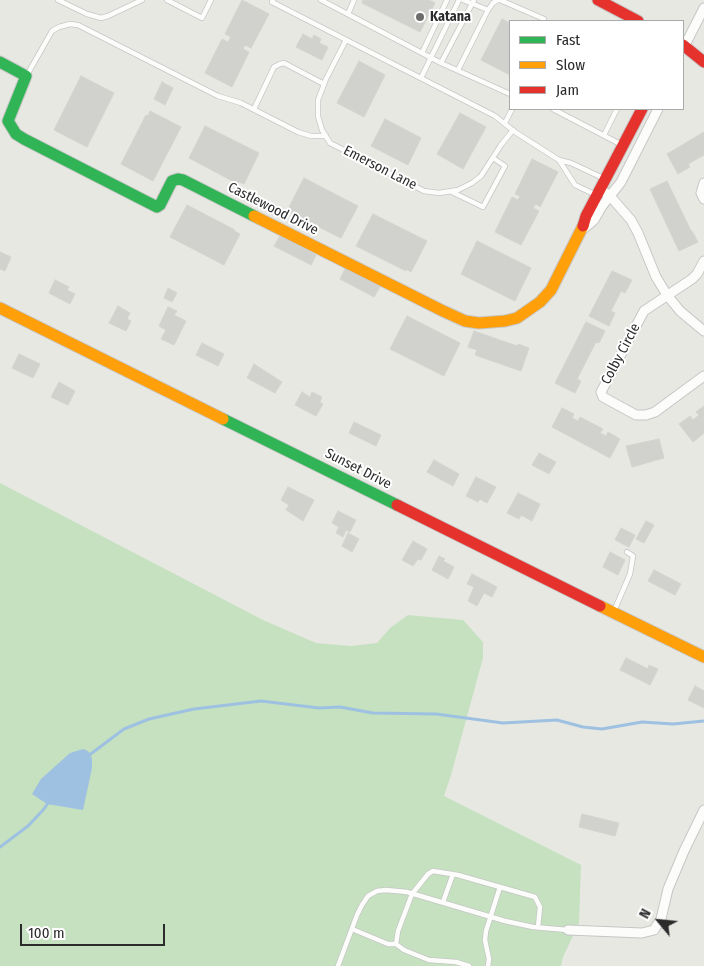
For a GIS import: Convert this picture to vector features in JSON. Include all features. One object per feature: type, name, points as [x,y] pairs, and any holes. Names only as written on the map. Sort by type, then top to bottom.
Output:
[{"type":"main road","points":[[598,0],[636,20]]},
{"type":"main road","points":[[684,47],[704,48]]},
{"type":"main road","points":[[684,48],[704,62]]},
{"type":"main road","points":[[0,62],[26,76]]},
{"type":"main road","name":"Castlewood Drive","points":[[26,76],[8,121],[16,134],[24,139],[157,207],[160,205],[172,182],[178,178],[183,180],[443,312],[465,321],[479,323],[517,318],[540,302],[551,290],[582,230],[586,216],[600,188],[641,110]]},
{"type":"main road","name":"Sunset Drive","points":[[0,308],[704,657]]},
{"type":"street","points":[[684,45],[704,8]]},
{"type":"street","name":"Castlewood Drive","points":[[582,230],[594,220],[620,182],[657,110]]},
{"type":"street","points":[[704,183],[701,193],[704,199]]},
{"type":"street","points":[[600,188],[610,196],[630,220],[638,233],[656,277],[667,295],[680,312],[704,331]]},
{"type":"street","points":[[667,295],[697,274],[704,260]]},
{"type":"street","name":"Colby Circle","points":[[667,295],[644,311],[601,392],[603,397],[636,414],[646,415],[654,412],[704,376]]},
{"type":"street","points":[[568,930],[642,933],[654,930],[661,919],[668,889],[704,810]]},
{"type":"lane","points":[[58,0],[87,14],[101,18],[142,0]]},
{"type":"lane","points":[[167,0],[202,18],[211,0]]},
{"type":"lane","points":[[273,0],[272,2],[495,116],[559,160],[571,163],[600,188]]},
{"type":"lane","points":[[321,0],[442,63],[509,94]]},
{"type":"lane","points":[[348,14],[354,0]]},
{"type":"lane","points":[[422,53],[447,0]]},
{"type":"lane","points":[[421,78],[461,0],[473,2],[488,10]]},
{"type":"lane","points":[[458,70],[493,3],[499,0],[544,19]]},
{"type":"lane","points":[[442,63],[473,2]]},
{"type":"lane","points":[[26,76],[52,31],[70,24],[78,25],[218,96],[241,103],[298,132],[311,136],[326,136]]},
{"type":"lane","points":[[326,136],[318,116],[318,100],[346,40]]},
{"type":"lane","points":[[254,109],[274,68],[280,64],[284,64],[324,84]]},
{"type":"lane","points":[[505,122],[511,110]]},
{"type":"lane","points":[[555,110],[623,146]]},
{"type":"lane","points":[[604,135],[616,110]]},
{"type":"lane","name":"Emerson Lane","points":[[326,136],[330,143],[424,191],[439,194],[458,190],[481,176],[513,130]]},
{"type":"lane","points":[[451,191],[483,207],[505,166],[493,158]]},
{"type":"lane","points":[[559,160],[562,168],[575,185],[600,188]]},
{"type":"lane","points":[[614,612],[630,574],[633,556],[627,552]]},
{"type":"lane","points":[[396,944],[401,922],[412,894],[428,874],[433,871],[453,874],[536,897],[540,907],[538,927]]},
{"type":"lane","points":[[443,902],[453,874]]},
{"type":"lane","points":[[488,966],[489,959],[485,940],[500,887]]},
{"type":"lane","points":[[338,966],[357,915],[368,896],[378,891],[386,890],[412,894],[490,917],[538,927],[568,930]]},
{"type":"lane","points":[[352,929],[388,944],[396,944],[404,950],[429,960],[456,962],[469,966]]},
{"type":"green space","points":[[0,483],[263,620],[316,643],[351,646],[377,643],[390,628],[408,615],[463,620],[483,642],[483,658],[444,796],[581,865],[579,923],[563,957],[561,966],[0,966]]},
{"type":"water","points":[[83,749],[90,753],[92,768],[83,810],[47,804],[32,794],[41,779],[70,753]]},
{"type":"building","points":[[242,0],[269,14],[251,48],[245,45],[243,49],[249,52],[232,87],[205,73],[222,39],[228,42],[231,37],[225,34]]},
{"type":"building","points":[[363,0],[429,0],[435,3],[420,32],[362,3]]},
{"type":"building","points":[[502,19],[509,22],[509,74],[481,60]]},
{"type":"building","points":[[303,34],[312,39],[314,35],[321,39],[319,43],[328,47],[322,60],[296,47]]},
{"type":"building","points":[[359,61],[385,75],[364,117],[337,103]]},
{"type":"building","points":[[81,76],[114,93],[87,147],[54,130]]},
{"type":"building","points":[[162,82],[173,88],[165,105],[154,99]]},
{"type":"building","points":[[150,111],[181,127],[153,181],[121,164],[146,115],[148,116]]},
{"type":"building","points":[[460,113],[486,127],[463,169],[437,154]]},
{"type":"building","points":[[385,119],[421,138],[408,165],[371,146]]},
{"type":"building","points":[[205,126],[259,153],[244,184],[239,182],[238,184],[189,158]]},
{"type":"building","points":[[704,132],[704,155],[688,164],[690,167],[678,174],[667,154]]},
{"type":"building","points":[[532,159],[558,172],[540,207],[536,204],[533,208],[539,211],[521,245],[495,232],[512,197],[518,200],[520,196],[515,194]]},
{"type":"building","points":[[304,178],[358,206],[341,238],[287,211]]},
{"type":"building","points":[[667,181],[698,242],[679,251],[650,189]]},
{"type":"building","points":[[187,205],[240,234],[224,265],[170,237]]},
{"type":"building","points":[[373,214],[427,241],[411,272],[356,246]]},
{"type":"building","points":[[280,236],[316,255],[311,265],[274,246]]},
{"type":"building","points":[[477,241],[531,268],[515,301],[461,274]]},
{"type":"building","points":[[0,252],[11,257],[5,271],[0,269]]},
{"type":"building","points":[[345,269],[380,287],[374,297],[340,279]]},
{"type":"building","points":[[612,271],[632,280],[625,293],[621,291],[611,311],[615,313],[609,326],[589,316]]},
{"type":"building","points":[[55,280],[69,287],[67,290],[75,294],[70,304],[49,293]]},
{"type":"building","points":[[168,288],[177,293],[172,302],[164,298]]},
{"type":"building","points":[[118,306],[130,313],[127,319],[131,321],[126,331],[109,323]]},
{"type":"building","points":[[168,307],[177,311],[174,315],[186,321],[174,345],[161,339],[166,330],[159,326]]},
{"type":"building","points":[[407,316],[460,343],[444,376],[390,349]]},
{"type":"building","points":[[586,322],[605,331],[599,343],[596,342],[577,379],[581,381],[575,393],[555,383]]},
{"type":"building","points":[[474,331],[517,346],[518,344],[529,348],[521,371],[475,355],[477,350],[468,347]]},
{"type":"building","points":[[202,343],[224,354],[218,366],[196,355]]},
{"type":"building","points":[[19,354],[40,364],[33,378],[12,368]]},
{"type":"building","points":[[254,364],[282,382],[275,393],[247,378]]},
{"type":"building","points":[[59,382],[75,391],[68,405],[51,397]]},
{"type":"building","points":[[302,392],[310,397],[312,392],[322,397],[320,402],[323,404],[316,416],[295,405]]},
{"type":"building","points":[[704,406],[704,433],[693,442],[679,424],[690,416],[693,420],[699,415],[696,412]]},
{"type":"building","points":[[562,408],[574,414],[572,418],[578,421],[580,417],[603,429],[600,433],[606,436],[608,432],[620,439],[610,458],[552,427]]},
{"type":"building","points":[[354,422],[381,435],[376,446],[349,433]]},
{"type":"building","points":[[659,439],[664,458],[632,467],[626,446]]},
{"type":"building","points":[[539,453],[556,462],[549,474],[532,465]]},
{"type":"building","points":[[434,460],[459,474],[453,486],[427,472]]},
{"type":"building","points":[[476,477],[496,487],[487,503],[480,499],[478,502],[466,496]]},
{"type":"building","points":[[288,487],[314,500],[303,521],[286,510],[289,505],[281,500]]},
{"type":"building","points":[[518,493],[540,504],[532,521],[521,515],[519,519],[507,513]]},
{"type":"building","points":[[338,511],[356,520],[350,532],[346,530],[343,537],[336,533],[339,527],[332,523]]},
{"type":"building","points":[[646,521],[654,525],[644,543],[636,539]]},
{"type":"building","points":[[621,528],[635,535],[629,547],[615,540]]},
{"type":"building","points":[[348,533],[359,539],[352,552],[342,546]]},
{"type":"building","points":[[413,541],[427,549],[421,560],[418,559],[413,566],[402,560]]},
{"type":"building","points":[[610,552],[625,560],[618,575],[603,567]]},
{"type":"building","points":[[439,556],[445,559],[443,561],[454,567],[448,579],[432,570]]},
{"type":"building","points":[[654,570],[681,584],[675,595],[648,581]]},
{"type":"building","points":[[472,574],[497,587],[492,597],[484,593],[477,606],[468,601],[474,587],[467,584]]},
{"type":"building","points":[[626,658],[648,669],[649,665],[658,669],[650,685],[620,670]]},
{"type":"building","points":[[695,686],[704,691],[704,708],[688,700]]},
{"type":"building","points":[[582,814],[619,823],[615,836],[579,827]]},
{"type":"waterway","points":[[88,756],[124,729],[149,719],[194,709],[261,701],[319,708],[340,707],[373,713],[436,714],[503,723],[557,720],[583,727],[602,729],[642,722],[673,724],[704,721]]},
{"type":"waterway","points":[[0,847],[28,826],[50,800]]},
{"type":"traffic: fast","points":[[0,62],[26,76],[8,121],[16,134],[24,139],[157,207],[160,205],[172,181],[178,179],[254,216]]},
{"type":"traffic: fast","points":[[223,419],[397,505]]},
{"type":"traffic: slow","points":[[254,216],[443,311],[465,321],[479,323],[517,318],[540,302],[551,290],[583,226]]},
{"type":"traffic: slow","points":[[0,308],[223,419]]},
{"type":"traffic: slow","points":[[600,606],[704,657]]},
{"type":"traffic: jam","points":[[598,0],[636,20]]},
{"type":"traffic: jam","points":[[684,46],[704,62]]},
{"type":"traffic: jam","points":[[583,226],[586,216],[641,110]]},
{"type":"traffic: jam","points":[[397,505],[600,606]]},
{"type":"place","name":"Katana","points":[[420,17]]}]
